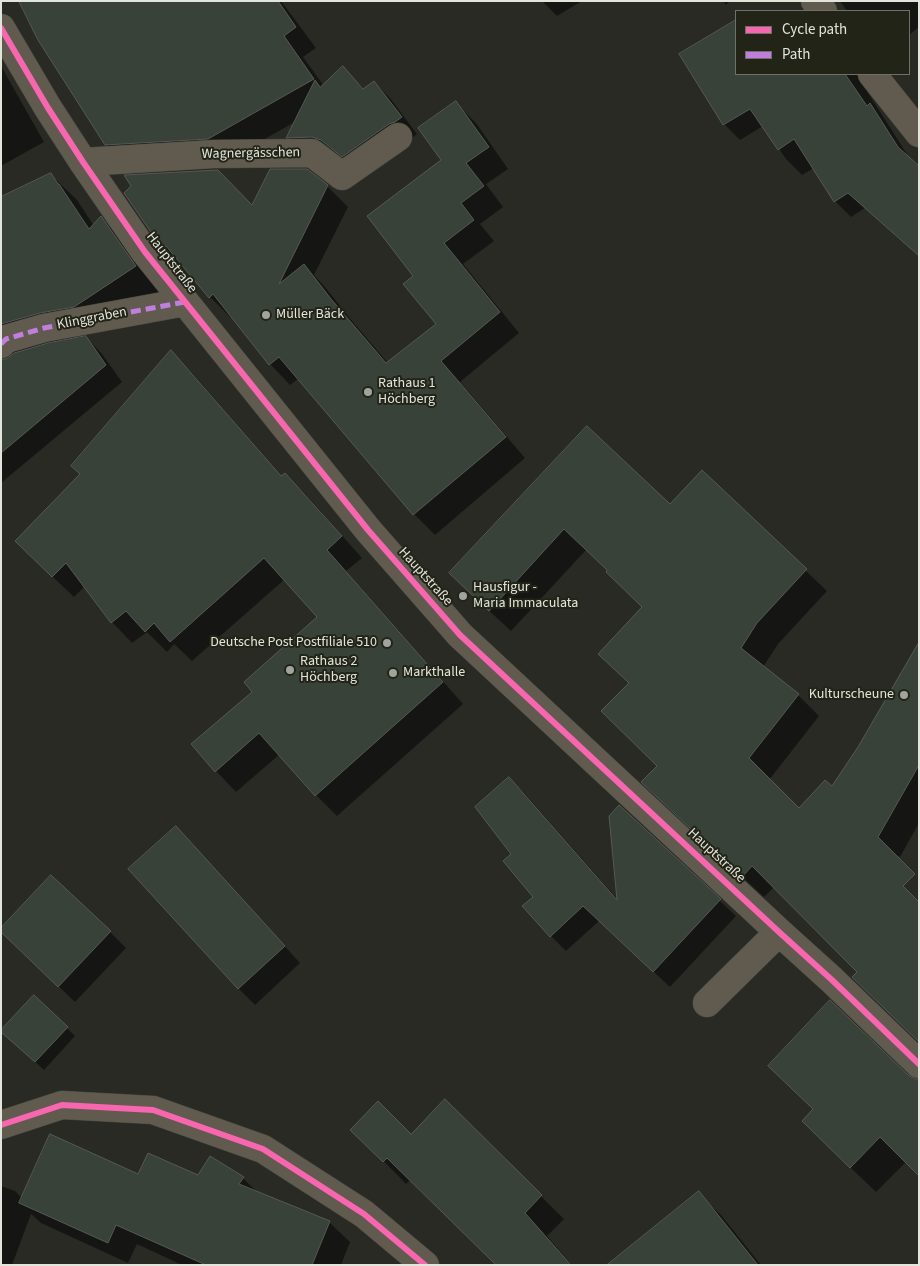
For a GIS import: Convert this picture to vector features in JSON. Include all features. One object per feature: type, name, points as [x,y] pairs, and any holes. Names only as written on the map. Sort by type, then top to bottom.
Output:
[{"type":"street","name":"Hauptstraße","points":[[1,28],[48,108],[145,252],[368,530],[460,635],[832,980],[919,1064]]},
{"type":"street","points":[[873,75],[919,133]]},
{"type":"street","name":"Wagnergässchen","points":[[83,162],[214,154],[312,153],[342,176],[398,137]]},
{"type":"street","name":"Klinggraben","points":[[1,344],[6,339],[44,328],[185,302]]},
{"type":"street","points":[[707,1003],[779,932]]},
{"type":"street","points":[[1,1125],[62,1105],[152,1110],[262,1149],[364,1214],[424,1265]]},
{"type":"building","points":[[19,1],[278,1],[296,27],[284,36],[314,79],[208,139],[105,145],[38,40]]},
{"type":"building","points":[[735,21],[735,75],[846,75],[867,106],[870,103],[898,147],[919,166],[919,256],[848,193],[834,202],[794,139],[778,150],[750,109],[723,125],[679,54]]},
{"type":"building","points":[[343,66],[363,89],[374,81],[402,117],[342,157],[321,140],[312,137],[286,138],[315,80],[320,87]]},
{"type":"building","points":[[456,101],[489,147],[466,163],[484,186],[461,203],[474,220],[444,243],[500,312],[441,361],[506,437],[413,515],[279,357],[269,365],[213,294],[209,298],[166,246],[162,248],[124,193],[131,186],[124,175],[218,170],[252,205],[270,169],[307,169],[328,185],[279,284],[304,264],[331,299],[386,363],[436,324],[403,284],[413,276],[367,216],[441,160],[418,128]]},
{"type":"building","points":[[51,173],[89,229],[101,216],[136,266],[74,307],[40,313],[1,324],[1,197]]},
{"type":"building","points":[[86,336],[106,365],[1,453],[1,359],[6,359],[14,353],[48,343]]},
{"type":"building","points":[[171,350],[281,476],[285,473],[342,536],[327,550],[443,682],[315,796],[259,733],[215,772],[191,744],[252,692],[244,682],[317,617],[264,558],[170,642],[154,623],[145,632],[126,611],[111,623],[66,563],[52,577],[15,541],[80,474],[71,466]]},
{"type":"building","points":[[587,426],[670,504],[702,470],[807,569],[757,623],[741,648],[799,694],[749,758],[799,808],[825,780],[832,786],[858,747],[919,642],[919,765],[878,837],[915,874],[903,886],[919,902],[919,1042],[852,977],[857,972],[752,866],[742,877],[641,782],[657,766],[601,711],[629,683],[598,654],[642,607],[606,572],[607,570],[564,529],[489,611],[449,573]]},
{"type":"building","points":[[509,777],[617,900],[609,816],[619,805],[721,899],[653,972],[583,906],[550,937],[522,906],[533,897],[503,861],[511,854],[475,807]]},
{"type":"building","points":[[176,826],[285,946],[238,989],[128,869]]},
{"type":"building","points":[[51,875],[111,931],[58,987],[1,932],[1,928]]},
{"type":"building","points":[[34,995],[68,1027],[35,1062],[1,1032]]},
{"type":"building","points":[[830,1000],[908,1075],[919,1079],[919,1176],[880,1137],[850,1168],[802,1121],[813,1109],[768,1066]]},
{"type":"building","points":[[445,1099],[542,1195],[525,1213],[571,1265],[496,1265],[387,1158],[383,1162],[350,1130],[378,1101],[411,1134]]},
{"type":"building","points":[[50,1134],[138,1174],[148,1153],[198,1175],[210,1156],[244,1177],[239,1184],[330,1221],[312,1265],[206,1265],[116,1225],[108,1243],[19,1203]]},
{"type":"building","points":[[699,1191],[758,1265],[607,1265]]},
{"type":"marked path","points":[[1,344],[6,339],[44,328],[185,302]]},
{"type":"cycle path","points":[[1,28],[48,108],[145,252],[368,530],[460,635],[832,980],[919,1064]]},
{"type":"cycle path","points":[[1,1125],[62,1105],[153,1110],[263,1149],[364,1214],[425,1265]]},
{"type":"place","name":"Müller Bäck","points":[[266,315]]},
{"type":"place","name":"Rathaus 1 Höchberg","points":[[368,392]]},
{"type":"place","name":"Hausfigur - Maria Immaculata","points":[[463,596]]},
{"type":"place","name":"Deutsche Post Postfiliale 510","points":[[387,643]]},
{"type":"place","name":"Rathaus 2 Höchberg","points":[[290,670]]},
{"type":"place","name":"Markthalle","points":[[393,673]]},
{"type":"place","name":"Kulturscheune","points":[[904,695]]}]
